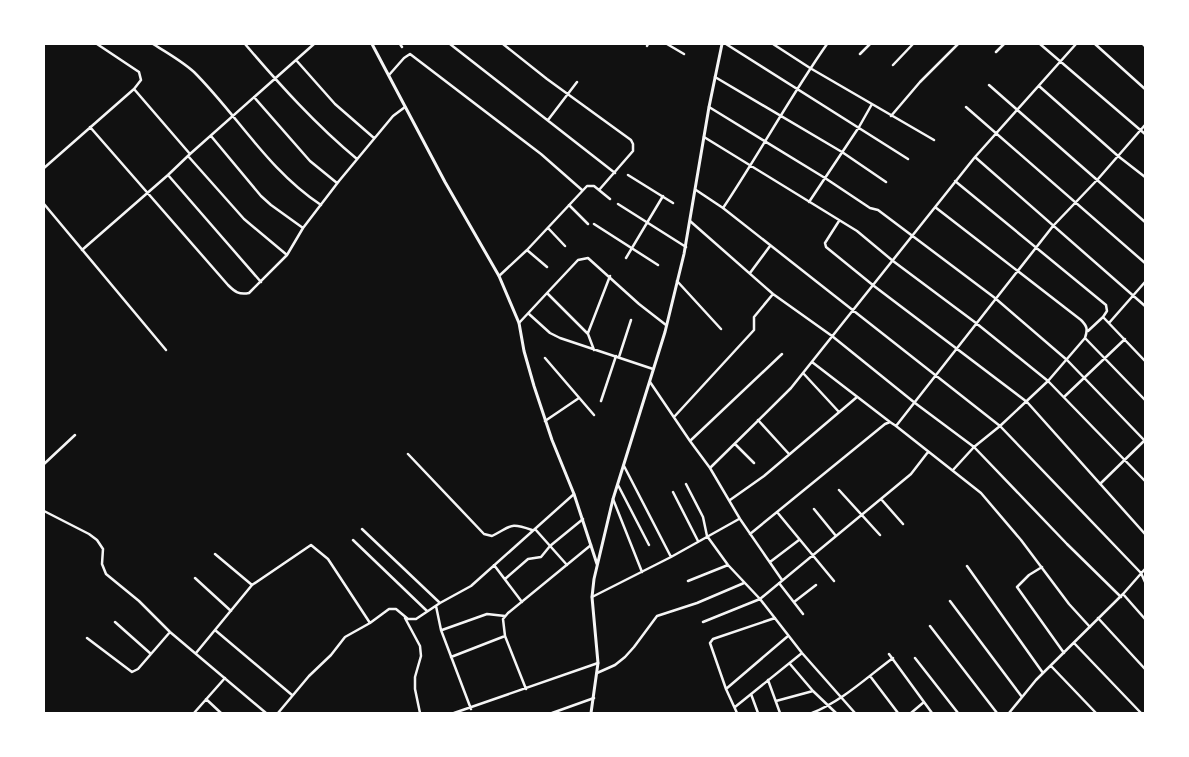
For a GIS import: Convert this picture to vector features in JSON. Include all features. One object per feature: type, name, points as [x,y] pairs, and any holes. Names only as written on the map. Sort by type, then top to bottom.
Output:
[{"type":"street","points":[[44,168],[134,89],[141,80],[138,72],[97,44]]},
{"type":"street","points":[[153,44],[193,71],[271,163],[307,196],[320,205]]},
{"type":"street","points":[[245,44],[275,79],[336,142],[357,159]]},
{"type":"street","points":[[82,250],[314,44]]},
{"type":"street","points":[[372,44],[390,75],[404,107],[444,182],[499,276],[519,323],[524,351],[545,421],[574,494],[597,564]]},
{"type":"street","points":[[450,44],[615,173]]},
{"type":"street","points":[[503,44],[568,95],[631,140],[633,150],[599,190]]},
{"type":"street","points":[[667,44],[684,54]]},
{"type":"street","points":[[591,713],[598,663],[592,597],[597,564],[613,499],[667,325],[686,247],[709,107],[722,44]]},
{"type":"street","points":[[726,44],[908,158]]},
{"type":"street","points":[[773,44],[810,68],[934,140]]},
{"type":"street","points":[[723,208],[751,166],[810,68],[827,44]]},
{"type":"street","points":[[860,54],[870,44]]},
{"type":"street","points":[[893,65],[914,44]]},
{"type":"street","points":[[891,116],[920,82],[958,44]]},
{"type":"street","points":[[996,52],[1004,44]]},
{"type":"street","points":[[1040,44],[1145,134]]},
{"type":"street","points":[[710,468],[791,388],[874,286],[955,181],[1076,44]]},
{"type":"street","points":[[1095,44],[1145,88]]},
{"type":"street","points":[[390,75],[404,58],[410,54],[540,154],[582,190]]},
{"type":"street","points":[[296,60],[335,104],[374,138]]},
{"type":"street","points":[[715,77],[842,152],[886,182]]},
{"type":"street","points":[[548,120],[577,82]]},
{"type":"street","points":[[989,85],[1018,108],[1145,222]]},
{"type":"street","points":[[1040,86],[1118,156],[1145,177]]},
{"type":"street","points":[[134,89],[244,219],[288,255]]},
{"type":"street","points":[[254,97],[310,161],[337,183]]},
{"type":"street","points":[[809,202],[859,127],[872,104]]},
{"type":"street","points":[[90,127],[234,292],[241,294],[249,293],[288,255],[303,228],[337,183],[393,116],[404,107]]},
{"type":"street","points":[[709,107],[870,208],[878,210],[995,298],[1067,360],[1145,441],[1100,484]]},
{"type":"street","points":[[966,108],[1145,263]]},
{"type":"street","points":[[896,426],[1053,226],[1098,179],[1145,125]]},
{"type":"street","points":[[210,136],[261,196],[303,228]]},
{"type":"street","points":[[704,137],[857,231],[893,261],[976,323],[1048,381],[1145,481]]},
{"type":"street","points":[[975,157],[1145,306]]},
{"type":"street","points":[[168,175],[261,282]]},
{"type":"street","points":[[628,175],[673,203]]},
{"type":"street","points":[[955,181],[1106,305],[1107,311],[1103,318],[1087,331]]},
{"type":"street","points":[[499,276],[527,250],[586,186],[591,185],[610,200]]},
{"type":"street","points":[[696,190],[723,208],[1000,426],[1141,573],[1145,582]]},
{"type":"street","points":[[626,258],[663,196]]},
{"type":"street","points":[[44,204],[166,350]]},
{"type":"street","points":[[618,204],[686,247]]},
{"type":"street","points":[[569,205],[588,224]]},
{"type":"street","points":[[935,207],[1081,320],[1087,327],[1085,338],[1048,381],[1027,402],[974,447],[953,470]]},
{"type":"street","points":[[690,221],[773,294],[832,336],[915,403],[974,447],[1067,544],[1145,619]]},
{"type":"street","points":[[839,221],[825,243],[826,247],[874,286],[1027,402],[1145,534]]},
{"type":"street","points":[[594,224],[658,265]]},
{"type":"street","points":[[548,228],[565,246]]},
{"type":"street","points":[[750,273],[770,246]]},
{"type":"street","points":[[527,250],[547,267]]},
{"type":"street","points":[[519,323],[578,260],[583,258],[592,261],[639,304],[667,325]]},
{"type":"street","points":[[588,334],[610,276]]},
{"type":"street","points":[[677,280],[722,329]]},
{"type":"street","points":[[1109,323],[1145,282]]},
{"type":"street","points":[[547,293],[588,334],[594,350]]},
{"type":"street","points":[[674,417],[754,330],[754,317],[773,294]]},
{"type":"street","points":[[529,314],[550,333],[594,350],[653,369]]},
{"type":"street","points":[[1103,318],[1145,361]]},
{"type":"street","points":[[601,401],[631,320]]},
{"type":"street","points":[[1085,338],[1145,400]]},
{"type":"street","points":[[1064,397],[1124,339]]},
{"type":"street","points":[[690,441],[782,354]]},
{"type":"street","points":[[545,358],[594,415]]},
{"type":"street","points":[[812,362],[981,493],[1021,540],[1069,604],[1090,627]]},
{"type":"street","points":[[803,373],[839,412]]},
{"type":"street","points":[[650,382],[710,468],[740,519],[803,614]]},
{"type":"street","points":[[730,500],[764,476],[857,397]]},
{"type":"street","points":[[545,421],[579,398]]},
{"type":"street","points":[[758,420],[790,454]]},
{"type":"street","points":[[750,534],[875,432],[890,422]]},
{"type":"street","points":[[44,464],[75,435]]},
{"type":"street","points":[[735,444],[754,463]]},
{"type":"street","points":[[703,622],[760,599],[911,474],[928,452]]},
{"type":"street","points":[[408,454],[484,534],[492,536],[512,525],[534,529],[567,565]]},
{"type":"street","points":[[624,466],[671,557]]},
{"type":"street","points":[[686,484],[703,517],[707,536],[728,565],[760,599],[802,653],[855,713]]},
{"type":"street","points":[[618,485],[649,545]]},
{"type":"street","points":[[839,490],[880,535]]},
{"type":"street","points":[[673,492],[698,541]]},
{"type":"street","points":[[278,713],[345,637],[370,623],[389,609],[396,610],[408,619],[416,619],[471,586],[574,494]]},
{"type":"street","points":[[613,499],[642,572]]},
{"type":"street","points":[[881,499],[903,524]]},
{"type":"street","points":[[814,509],[836,536]]},
{"type":"street","points":[[44,511],[97,540],[103,549],[102,564],[106,574],[139,601],[170,632],[266,713]]},
{"type":"street","points":[[777,512],[834,581]]},
{"type":"street","points":[[505,580],[528,559],[540,557],[550,546],[583,519]]},
{"type":"street","points":[[592,597],[740,519]]},
{"type":"street","points":[[362,528],[440,603]]},
{"type":"street","points":[[353,540],[427,612]]},
{"type":"street","points":[[770,562],[799,540]]},
{"type":"street","points":[[196,652],[252,585],[311,545],[328,559],[370,623]]},
{"type":"street","points":[[526,689],[504,636],[503,619],[592,546]]},
{"type":"street","points":[[215,554],[252,585]]},
{"type":"street","points":[[494,565],[522,602]]},
{"type":"street","points":[[688,580],[728,565]]},
{"type":"street","points":[[967,566],[1043,673]]},
{"type":"street","points":[[1042,567],[1029,575],[1017,587],[1064,653]]},
{"type":"street","points":[[1010,713],[1043,673],[1122,596],[1145,569]]},
{"type":"street","points":[[195,578],[231,611]]},
{"type":"street","points":[[597,673],[616,664],[625,657],[657,616],[697,603],[744,583]]},
{"type":"street","points":[[794,602],[816,585]]},
{"type":"street","points":[[950,601],[1022,697]]},
{"type":"street","points":[[436,606],[441,630],[450,657],[471,709]]},
{"type":"street","points":[[441,630],[487,614],[505,616]]},
{"type":"street","points":[[404,616],[420,646],[421,656],[415,677],[415,688],[420,713]]},
{"type":"street","points":[[737,713],[710,646],[711,641],[775,618]]},
{"type":"street","points":[[1098,618],[1145,669]]},
{"type":"street","points":[[115,622],[151,654]]},
{"type":"street","points":[[930,626],[997,713]]},
{"type":"street","points":[[215,630],[292,695]]},
{"type":"street","points":[[87,638],[132,672],[138,669],[170,632]]},
{"type":"street","points":[[450,657],[504,636]]},
{"type":"street","points":[[726,689],[788,636]]},
{"type":"street","points":[[1074,643],[1141,713]]},
{"type":"street","points":[[735,707],[802,653]]},
{"type":"street","points":[[889,654],[932,713]]},
{"type":"street","points":[[812,713],[829,706],[841,698],[893,658]]},
{"type":"street","points":[[915,658],[958,713]]},
{"type":"street","points":[[454,713],[471,709],[598,663]]},
{"type":"street","points":[[790,664],[813,691],[836,713]]},
{"type":"street","points":[[1050,666],[1096,713]]},
{"type":"street","points":[[870,676],[898,713]]},
{"type":"street","points":[[194,713],[225,678]]},
{"type":"street","points":[[768,680],[780,713]]},
{"type":"street","points":[[776,701],[813,691]]},
{"type":"street","points":[[751,694],[758,713]]},
{"type":"street","points":[[552,713],[594,698]]},
{"type":"street","points":[[206,699],[221,713]]},
{"type":"street","points":[[911,713],[924,702]]}]
